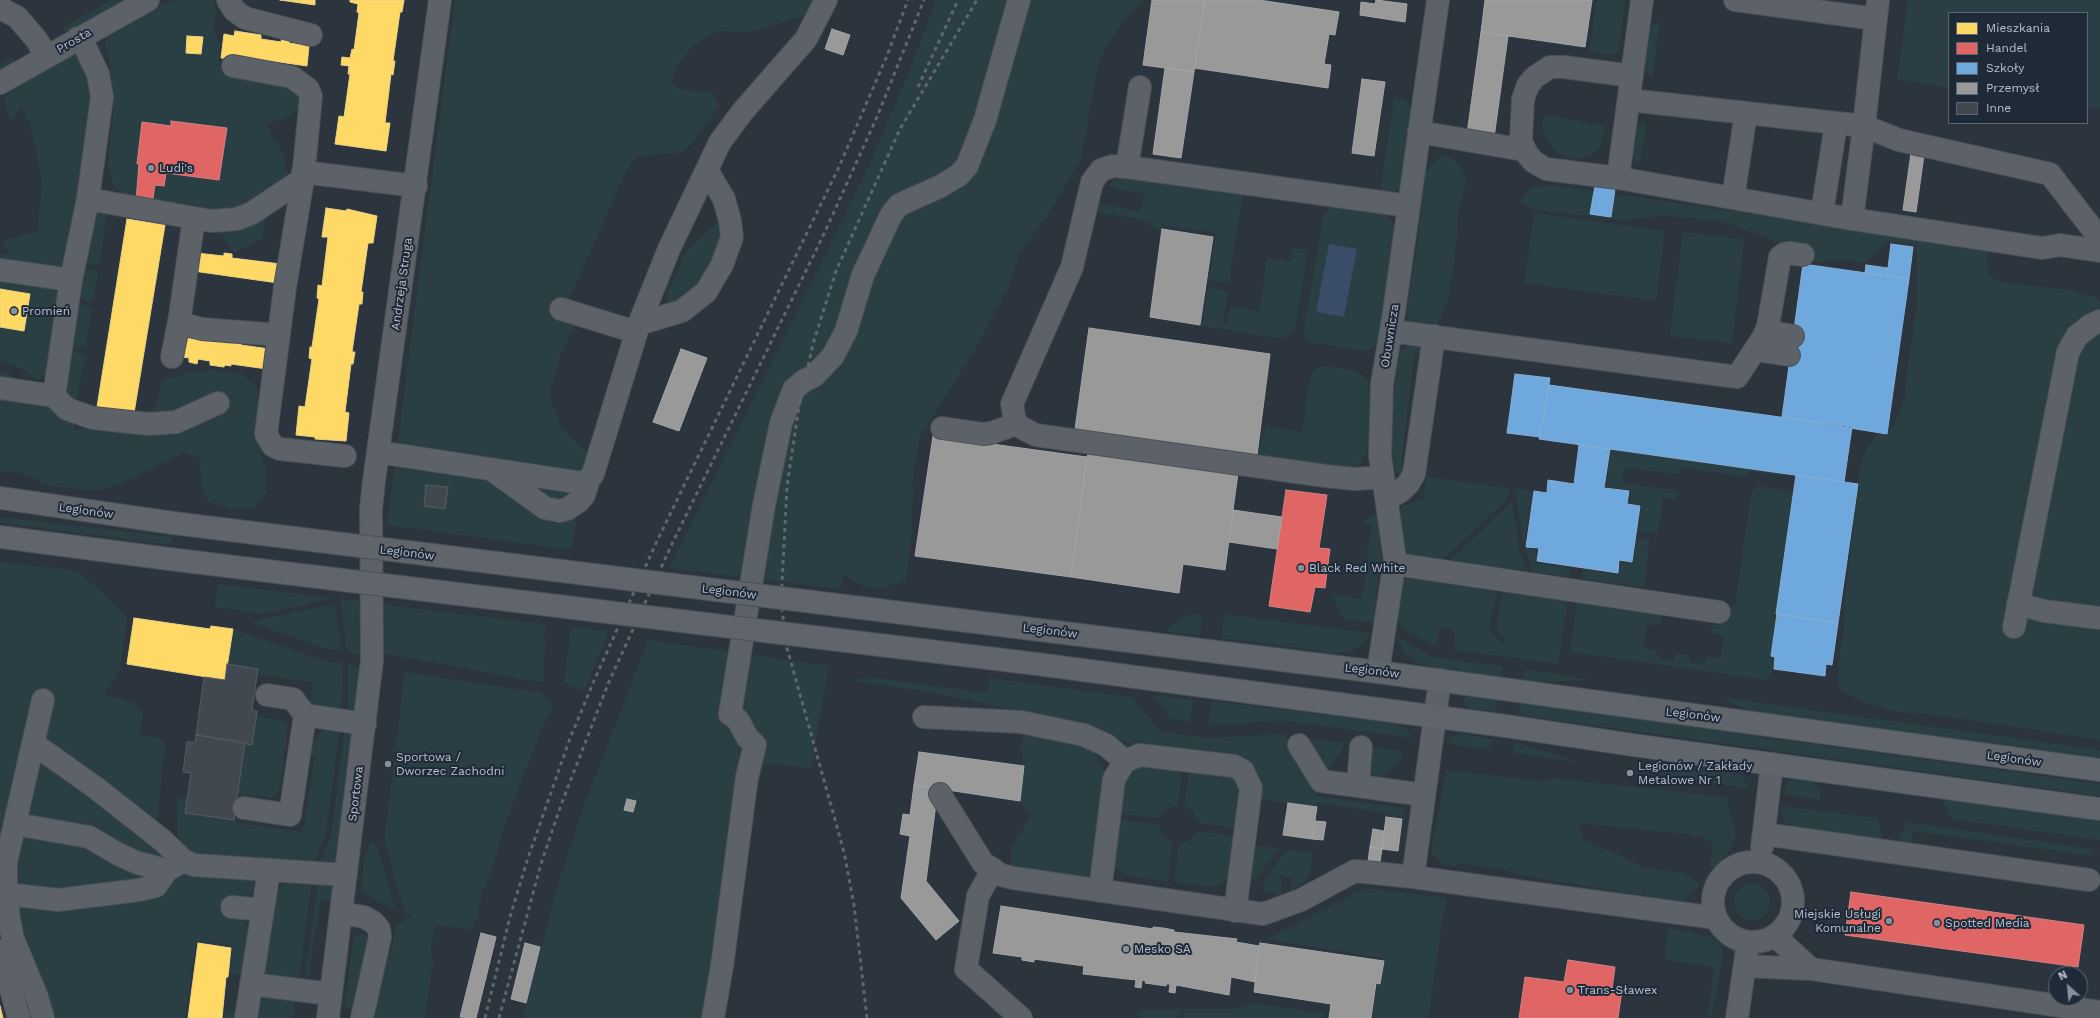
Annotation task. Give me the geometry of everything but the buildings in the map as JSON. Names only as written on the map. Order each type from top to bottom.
[{"type":"main road","name":"Legionów","points":[[0,498],[173,523],[1440,680],[2100,770]]},
{"type":"main road","points":[[0,537],[169,559],[1037,664],[1435,716],[1772,764],[2100,808]]},
{"type":"street","name":"Prosta","points":[[0,83],[148,0]]},
{"type":"street","points":[[228,0],[235,11],[245,18],[311,35]]},
{"type":"street","name":"Andrzeja Struga","points":[[371,569],[371,509],[416,186],[440,0]]},
{"type":"street","points":[[489,469],[538,504],[554,510],[567,509],[579,501],[584,495],[589,479],[593,474],[637,328],[669,249],[720,142],[743,111],[806,39],[826,0]]},
{"type":"street","points":[[713,1018],[722,966],[748,777],[755,745],[747,737],[738,720],[730,714],[764,505],[781,423],[794,389],[805,380],[814,376],[833,356],[846,331],[863,275],[891,214],[900,205],[941,186],[959,175],[967,166],[985,120],[1019,0]]},
{"type":"street","name":"Obuwnicza","points":[[1378,672],[1395,564],[1380,456],[1382,384],[1391,331],[1438,0]]},
{"type":"street","points":[[1618,178],[1642,0]]},
{"type":"street","points":[[1735,0],[1877,10],[1852,218]]},
{"type":"street","points":[[0,8],[17,17],[36,39],[47,57]]},
{"type":"street","points":[[54,396],[71,280],[88,199],[102,97],[98,74],[86,49],[78,38]]},
{"type":"street","points":[[233,66],[292,77],[308,89],[311,96],[303,176],[266,434],[273,446],[280,449],[345,456]]},
{"type":"street","points":[[1632,76],[1564,67],[1550,68],[1535,77],[1528,85],[1523,99],[1520,128],[1524,150],[1534,162],[1546,169],[1618,178],[1852,218],[2042,248],[2060,245],[2100,251]]},
{"type":"street","points":[[1127,167],[1140,87]]},
{"type":"street","points":[[1629,100],[1864,126],[1899,140],[2050,174],[2100,239]]},
{"type":"street","points":[[1733,198],[1746,113]]},
{"type":"street","points":[[1822,213],[1836,124]]},
{"type":"street","points":[[1419,132],[1524,150]]},
{"type":"street","points":[[1383,477],[1355,479],[1325,476],[1044,436],[1029,432],[1015,422],[1012,404],[1072,267],[1092,182],[1096,175],[1108,167],[1127,167],[1409,206]]},
{"type":"street","points":[[561,309],[637,328],[682,311],[706,292],[722,265],[732,237],[730,221],[724,199],[707,170]]},
{"type":"street","points":[[88,199],[212,221],[237,219],[252,213],[303,176],[416,186]]},
{"type":"street","points":[[172,357],[179,324],[194,218]]},
{"type":"street","points":[[1391,331],[1737,377],[1756,350],[1766,331],[1780,258],[1784,254],[1789,253],[1803,255]]},
{"type":"street","points":[[0,270],[71,280]]},
{"type":"street","points":[[2014,627],[2068,352],[2077,336],[2091,325],[2100,321]]},
{"type":"street","points":[[179,324],[202,329],[279,335]]},
{"type":"street","points":[[1756,350],[1791,345],[1766,331]]},
{"type":"street","points":[[1387,499],[1405,487],[1414,474],[1434,336]]},
{"type":"street","points":[[0,388],[54,396],[67,409],[93,418],[149,424],[176,422],[218,403]]},
{"type":"street","points":[[942,428],[987,434],[999,431],[1015,422]]},
{"type":"street","points":[[378,452],[582,483],[589,479]]},
{"type":"street","points":[[1395,564],[1719,612]]},
{"type":"street","name":"Sportowa","points":[[328,1018],[372,660],[371,569]]},
{"type":"street","points":[[2018,604],[2044,610],[2100,618]]},
{"type":"street","points":[[1413,877],[1440,680]]},
{"type":"street","points":[[267,695],[293,699],[305,715],[365,724]]},
{"type":"street","points":[[43,700],[6,862],[8,920],[13,939],[32,984],[43,1018]]},
{"type":"street","points":[[244,808],[290,815],[305,715]]},
{"type":"street","points":[[924,716],[1022,722],[1084,735],[1106,745],[1125,761]]},
{"type":"street","points":[[34,744],[96,788],[162,840],[175,865]]},
{"type":"street","points":[[1299,745],[1321,781],[1424,795]]},
{"type":"street","points":[[1358,786],[1360,747]]},
{"type":"street","points":[[1100,891],[1114,779],[1125,761],[1140,755],[1234,766],[1247,776],[1252,795],[1235,911]]},
{"type":"street","points":[[1760,862],[1772,764]]},
{"type":"street","points":[[940,794],[983,863],[1001,875],[1013,878],[1235,911],[1268,913],[1300,900],[1355,871],[1413,877],[1716,918]]},
{"type":"street","points":[[15,824],[89,837],[118,854],[138,863],[194,865],[346,875]]},
{"type":"street","points":[[1764,834],[2089,880]]},
{"type":"street","points":[[1760,862],[1772,866],[1781,873],[1793,894],[1793,906],[1790,918],[1784,928],[1775,936],[1762,941],[1748,942],[1729,934],[1716,918],[1713,906],[1714,893],[1720,879],[1731,868],[1745,863],[1760,862]]},
{"type":"street","points":[[7,894],[58,900],[138,890],[156,886],[175,865]]},
{"type":"street","points":[[993,869],[978,896],[966,969],[1021,1018]]},
{"type":"street","points":[[246,1018],[269,871]]},
{"type":"street","points":[[232,907],[263,910]]},
{"type":"street","points":[[341,913],[364,918],[373,922],[379,929],[380,937],[362,1018]]},
{"type":"street","points":[[1775,936],[1811,970]]},
{"type":"street","points":[[1737,1018],[1748,942]]},
{"type":"street","points":[[0,951],[19,1018]]},
{"type":"street","points":[[1744,966],[1811,970],[2100,1012]]},
{"type":"street","points":[[251,984],[331,994]]},
{"type":"green space","points":[[111,0],[124,0],[66,33],[63,27]]},
{"type":"green space","points":[[174,0],[213,0],[216,13],[213,30],[220,44],[219,65],[234,78],[284,85],[301,90],[306,103],[289,117],[267,124],[270,133],[283,153],[287,174],[273,194],[264,216],[263,238],[234,253],[221,234],[220,219],[129,200],[113,185],[108,162],[113,113],[112,95],[109,58],[105,43],[108,36],[122,26]]},
{"type":"green space","points":[[455,0],[813,0],[807,15],[749,32],[718,31],[693,46],[678,64],[672,82],[678,89],[713,93],[720,105],[702,131],[683,153],[637,156],[626,172],[569,300],[591,309],[571,332],[560,357],[549,395],[562,428],[590,456],[571,550],[387,525]]},
{"type":"green space","points":[[936,0],[1143,0],[1121,24],[1099,60],[1081,159],[1052,208],[1021,252],[1008,288],[977,346],[919,439],[913,477],[912,529],[906,581],[882,588],[866,587],[844,575],[841,589],[669,568],[866,173],[911,67]]},
{"type":"green space","points":[[1597,0],[1625,0],[1619,49],[1616,54],[1612,55],[1589,52]]},
{"type":"green space","points":[[1908,0],[2100,0],[2100,109],[2088,107],[2088,12],[1948,12],[1948,87],[1897,80]]},
{"type":"green space","points":[[1660,22],[1652,79],[1644,68],[1650,29],[1652,25]]},
{"type":"green space","points":[[72,55],[79,58],[86,66],[94,110],[64,269],[0,264],[0,254],[9,255],[3,240],[38,231],[42,179],[30,125],[21,106],[11,123],[4,104],[5,98],[14,88]]},
{"type":"green space","points":[[12,57],[15,62],[0,71],[0,64]]},
{"type":"green space","points":[[1394,97],[1407,101],[1412,111],[1401,186],[1394,193],[1380,193]]},
{"type":"green space","points":[[1547,116],[1605,126],[1600,147],[1592,154],[1582,158],[1567,157],[1556,152],[1543,133],[1542,120]]},
{"type":"green space","points":[[1642,123],[1646,124],[1640,163],[1636,163],[1633,154],[1637,129]]},
{"type":"green space","points":[[1442,154],[1452,158],[1461,167],[1467,180],[1457,220],[1458,232],[1448,302],[1437,325],[1426,329],[1409,326],[1407,310],[1419,231],[1425,173]]},
{"type":"green space","points":[[1121,177],[1243,192],[1229,283],[1209,280],[1216,233],[1162,225],[1161,230],[1150,228],[1151,222],[1104,213],[1097,209],[1098,203],[1140,212],[1144,194],[1106,186]]},
{"type":"green space","points":[[1551,185],[1960,244],[1987,251],[1988,274],[2000,282],[2077,291],[2096,297],[2100,303],[2100,311],[2055,371],[2047,398],[2036,463],[2076,359],[2084,343],[2100,333],[2100,740],[1943,716],[1900,712],[1866,703],[1839,690],[1839,659],[1844,629],[1845,596],[1862,456],[1876,435],[1893,428],[1905,398],[1908,363],[1917,307],[1917,245],[1889,241],[1864,263],[1836,259],[1816,263],[1806,247],[1780,243],[1721,221],[1664,216],[1621,220],[1537,210],[1520,202],[1529,188]]},
{"type":"green space","points":[[1333,206],[1382,213],[1389,217],[1395,228],[1380,338],[1376,346],[1365,351],[1312,343],[1306,339],[1304,334],[1324,212]]},
{"type":"green space","points":[[108,209],[99,264],[84,263],[94,211]]},
{"type":"green space","points":[[1534,213],[1665,231],[1656,301],[1524,283]]},
{"type":"green space","points":[[722,218],[726,220],[703,288],[668,306],[666,300],[668,293],[685,254],[692,245]]},
{"type":"green space","points":[[1683,232],[1744,239],[1732,343],[1670,336]]},
{"type":"green space","points":[[1293,248],[1308,250],[1295,328],[1290,335],[1281,339],[1201,326],[1208,288],[1228,291],[1223,324],[1227,324],[1230,306],[1259,311],[1267,258],[1291,262]]},
{"type":"green space","points":[[83,268],[96,270],[98,273],[94,299],[91,301],[78,299]]},
{"type":"green space","points":[[0,277],[55,287],[59,291],[49,371],[38,381],[22,369],[0,361],[0,327],[24,331],[0,289]]},
{"type":"green space","points":[[77,304],[90,306],[92,308],[86,347],[84,348],[70,346]]},
{"type":"green space","points":[[1413,341],[1422,342],[1424,359],[1418,352],[1414,355],[1402,458],[1403,468],[1402,473],[1398,474],[1395,471],[1391,443],[1394,391],[1400,354],[1405,347]]},
{"type":"green space","points":[[69,351],[85,356],[76,406],[67,398],[64,384]]},
{"type":"green space","points":[[1325,365],[1359,372],[1368,380],[1370,421],[1368,447],[1361,462],[1354,467],[1346,468],[1257,456],[1266,426],[1302,432],[1310,377],[1316,368]]},
{"type":"green space","points":[[214,370],[242,374],[258,389],[259,444],[266,471],[266,493],[253,508],[231,509],[208,502],[202,485],[199,457],[181,453],[117,485],[96,491],[50,486],[24,473],[0,471],[0,394],[36,400],[75,420],[74,430],[119,428],[147,421],[156,405],[162,381],[190,372]]},
{"type":"green space","points":[[0,371],[13,376],[14,381],[0,381]]},
{"type":"green space","points":[[1611,449],[1784,473],[1784,476],[1748,471],[1747,477],[1682,468],[1680,475],[1624,467],[1622,483],[1676,490],[1680,494],[1676,500],[1663,498],[1658,534],[1638,531],[1642,505],[1629,503],[1631,490],[1606,487]]},
{"type":"green space","points":[[1426,477],[1510,488],[1510,490],[1506,501],[1442,560],[1426,557],[1425,562],[1410,558],[1406,553],[1398,511],[1403,506],[1423,498]]},
{"type":"green space","points":[[1758,486],[1789,490],[1789,492],[1793,493],[1771,656],[1775,657],[1774,669],[1766,680],[1570,652],[1577,601],[1661,614],[1662,619],[1660,624],[1646,625],[1643,648],[1657,650],[1657,658],[1673,660],[1676,653],[1687,654],[1690,657],[1689,662],[1704,664],[1707,657],[1721,658],[1724,636],[1713,634],[1710,628],[1714,625],[1722,625],[1724,606],[1735,607],[1751,493]]},
{"type":"green space","points":[[1515,489],[1532,491],[1524,548]]},
{"type":"green space","points":[[1512,502],[1519,548],[1528,571],[1449,561]]},
{"type":"green space","points":[[1378,514],[1381,559],[1373,623],[1344,619],[1331,594],[1362,599],[1366,570],[1363,570],[1364,564],[1367,564],[1368,555],[1366,555],[1366,549],[1369,549],[1372,525],[1363,523],[1369,517]]},
{"type":"green space","points":[[0,517],[172,537],[171,545],[0,523]]},
{"type":"green space","points":[[1637,538],[1650,539],[1644,587],[1582,579],[1583,569],[1619,575],[1621,562],[1633,563]]},
{"type":"green space","points":[[1524,548],[1537,550],[1535,563],[1571,568],[1569,577],[1534,572]]},
{"type":"green space","points":[[0,562],[76,570],[102,592],[127,618],[120,668],[105,695],[135,702],[143,714],[139,735],[160,738],[165,745],[157,820],[159,867],[257,878],[257,888],[244,899],[231,915],[244,922],[250,932],[241,977],[241,975],[230,974],[233,946],[196,941],[185,1018],[51,1018],[0,916]]},
{"type":"green space","points":[[1409,576],[1498,583],[1489,629],[1499,642],[1506,643],[1496,628],[1504,585],[1568,600],[1558,664],[1453,650],[1455,630],[1439,628],[1436,647],[1403,628],[1397,619],[1402,583]]},
{"type":"green space","points":[[218,584],[333,599],[262,614],[215,607]]},
{"type":"green space","points":[[340,599],[359,601],[360,655],[347,652]]},
{"type":"green space","points":[[334,604],[342,651],[329,650],[252,623],[253,621]]},
{"type":"green space","points":[[381,604],[545,624],[544,683],[381,653]]},
{"type":"green space","points":[[1190,614],[1203,615],[1200,635],[1166,632],[1167,629]]},
{"type":"green space","points":[[1224,614],[1371,633],[1362,644],[1351,651],[1330,654],[1323,653],[1323,651],[1221,638]]},
{"type":"green space","points":[[571,627],[609,631],[584,691],[564,682]]},
{"type":"green space","points":[[233,629],[325,661],[343,663],[341,714],[310,705],[313,683],[258,674],[258,669],[227,664]]},
{"type":"green space","points":[[1396,636],[1433,657],[1503,666],[1501,677],[1461,671],[1456,668],[1454,670],[1431,667],[1418,663],[1406,655]]},
{"type":"green space","points":[[648,640],[829,666],[811,769],[764,762],[709,1018],[523,1018],[555,893],[581,813]]},
{"type":"green space","points":[[348,664],[360,666],[360,700],[355,710],[348,714]]},
{"type":"green space","points":[[1525,669],[1594,680],[1542,682],[1523,680]]},
{"type":"green space","points":[[405,672],[543,693],[554,708],[547,717],[538,738],[502,833],[494,864],[481,896],[478,916],[472,930],[436,925],[431,946],[433,962],[425,1018],[371,1018],[377,991],[393,944],[396,926],[412,915],[405,914],[384,841]]},
{"type":"green space","points":[[876,678],[988,693],[989,678],[1132,697],[1160,731],[1209,738],[1284,734],[1297,760],[1295,761],[1317,796],[1404,808],[1403,817],[1387,815],[1387,813],[1318,803],[1317,807],[1257,799],[1258,781],[1152,750],[1053,718],[933,693],[849,680]]},
{"type":"green space","points":[[1153,695],[1193,700],[1190,722],[1171,719]]},
{"type":"green space","points":[[1467,696],[1498,700],[1496,711],[1468,708],[1463,703],[1464,698]]},
{"type":"green space","points":[[1720,697],[2100,750],[2100,760],[1750,711]]},
{"type":"green space","points":[[1212,701],[1393,723],[1404,727],[1414,738],[1284,721],[1209,725]]},
{"type":"green space","points":[[1521,702],[1753,735],[1757,737],[1894,755],[1898,758],[1900,756],[2100,784],[2100,796],[1518,715]]},
{"type":"green space","points":[[256,716],[285,721],[288,726],[279,791],[272,798],[238,794],[245,743]]},
{"type":"green space","points":[[340,726],[326,835],[312,868],[198,860],[180,842],[178,833],[177,797],[187,798],[185,813],[236,820],[236,823],[303,832],[315,757],[307,755],[313,741],[322,731],[330,727]]},
{"type":"green space","points":[[345,726],[354,730],[336,862],[334,865],[317,869],[331,836]]},
{"type":"green space","points":[[1023,733],[1069,740],[1094,752],[1105,770],[1107,777],[1093,873],[1088,877],[1085,878],[1014,867],[1011,865],[1011,847],[1031,816],[1020,801],[1024,767],[1022,766],[1023,753],[1020,752]]},
{"type":"green space","points":[[1460,733],[1492,739],[1491,750],[1453,745],[1447,739]]},
{"type":"green space","points":[[1308,738],[1344,743],[1344,747],[1327,772]]},
{"type":"green space","points":[[1514,742],[1574,760],[1574,762],[1513,753]]},
{"type":"green space","points":[[1370,747],[1400,751],[1403,753],[1402,758],[1380,782],[1373,780],[1368,751]]},
{"type":"green space","points":[[1132,765],[1183,766],[1178,805],[1165,810],[1160,819],[1117,813],[1122,779]]},
{"type":"green space","points":[[1190,767],[1240,779],[1241,829],[1198,823],[1193,811],[1184,806]]},
{"type":"green space","points":[[1446,770],[1548,782],[1552,778],[1727,797],[1736,838],[1730,850],[1714,871],[1710,864],[1713,845],[1706,838],[1684,834],[1585,824],[1579,828],[1583,840],[1595,846],[1616,853],[1643,867],[1685,873],[1701,885],[1681,902],[1526,876],[1504,870],[1457,863],[1456,867],[1441,863],[1431,853]]},
{"type":"green space","points":[[1727,770],[1742,776],[1750,789],[1657,774],[1657,772]]},
{"type":"green space","points":[[1796,778],[1814,781],[1820,791],[1820,800],[1782,794],[1788,782]]},
{"type":"green space","points":[[1942,798],[2100,820],[2100,840],[1951,819]]},
{"type":"green space","points":[[1781,806],[1878,818],[1883,843],[1796,830],[1784,822]]},
{"type":"green space","points":[[1116,819],[1159,825],[1162,835],[1172,843],[1168,882],[1129,876],[1116,869],[1113,863]]},
{"type":"green space","points":[[1907,822],[2100,851],[2093,850],[2092,856],[1913,831],[1910,846],[1897,844]]},
{"type":"green space","points":[[1197,831],[1240,836],[1231,875],[1220,884],[1207,887],[1174,882],[1179,844],[1191,840]]},
{"type":"green space","points":[[370,841],[377,846],[396,910],[362,892],[363,864]]},
{"type":"green space","points":[[1251,844],[1278,848],[1255,882],[1249,873]]},
{"type":"green space","points":[[1291,850],[1313,853],[1311,870],[1305,881],[1289,893],[1292,878],[1281,876],[1282,894],[1274,894],[1261,888],[1284,852]]},
{"type":"green space","points":[[312,881],[298,984],[261,980],[275,894],[281,885],[286,882]]},
{"type":"green space","points":[[318,882],[331,886],[335,900],[320,901],[307,986],[304,985]]},
{"type":"green space","points":[[1756,884],[1765,889],[1769,895],[1769,909],[1765,915],[1756,920],[1748,920],[1739,915],[1735,909],[1734,898],[1739,889],[1745,885]]},
{"type":"green space","points":[[1365,888],[1446,898],[1428,1018],[1372,1018],[1377,985],[1381,985],[1384,962],[1382,961],[1383,958],[1270,940],[1269,945],[1268,944],[1269,938]]},
{"type":"green space","points":[[1668,928],[1708,936],[1718,942],[1722,947],[1723,956],[1712,1015],[1710,1018],[1707,1018],[1714,967],[1665,960]]},
{"type":"green space","points":[[360,933],[365,934],[369,940],[353,1009],[350,1009],[345,1005],[353,939]]},
{"type":"green space","points":[[259,991],[296,996],[293,1018],[255,1018]]},
{"type":"green space","points":[[1252,1003],[1325,1013],[1325,1016],[1322,1018],[1183,1018],[1184,1009],[1234,1009]]},
{"type":"green space","points":[[1181,1009],[1180,1018],[1139,1018],[1140,1010]]},
{"type":"green space","points":[[225,1010],[236,1011],[239,1018],[224,1018]]},
{"type":"water","points":[[1329,244],[1357,249],[1344,317],[1316,312]]},
{"type":"railway","points":[[485,1018],[510,917],[527,861],[569,741],[593,683],[657,541],[839,167],[886,58],[908,0]]},
{"type":"railway","points":[[499,1018],[541,864],[561,805],[608,684],[671,546],[823,236],[877,117],[924,0]]},
{"type":"railway","points":[[918,87],[958,0]]},
{"type":"railway","points":[[867,1018],[854,905],[844,852],[787,648],[781,602],[787,486],[799,406],[813,344],[836,271],[900,129],[977,0]]},
{"type":"place","name":"Ludi's","points":[[151,168]]},
{"type":"place","name":"Promień","points":[[14,311]]},
{"type":"place","name":"Black Red White","points":[[1301,568]]},
{"type":"place","name":"Sportowa / Dworzec Zachodni","points":[[388,764]]},
{"type":"place","name":"Legionów / Zakłady Metalowe Nr 1","points":[[1630,773]]},
{"type":"place","name":"Miejskie Usługi Komunalne","points":[[1889,921]]},
{"type":"place","name":"Spotted Media","points":[[1937,923]]},
{"type":"place","name":"Mesko SA","points":[[1126,949]]},
{"type":"place","name":"Trans-Sławex","points":[[1570,990]]}]
